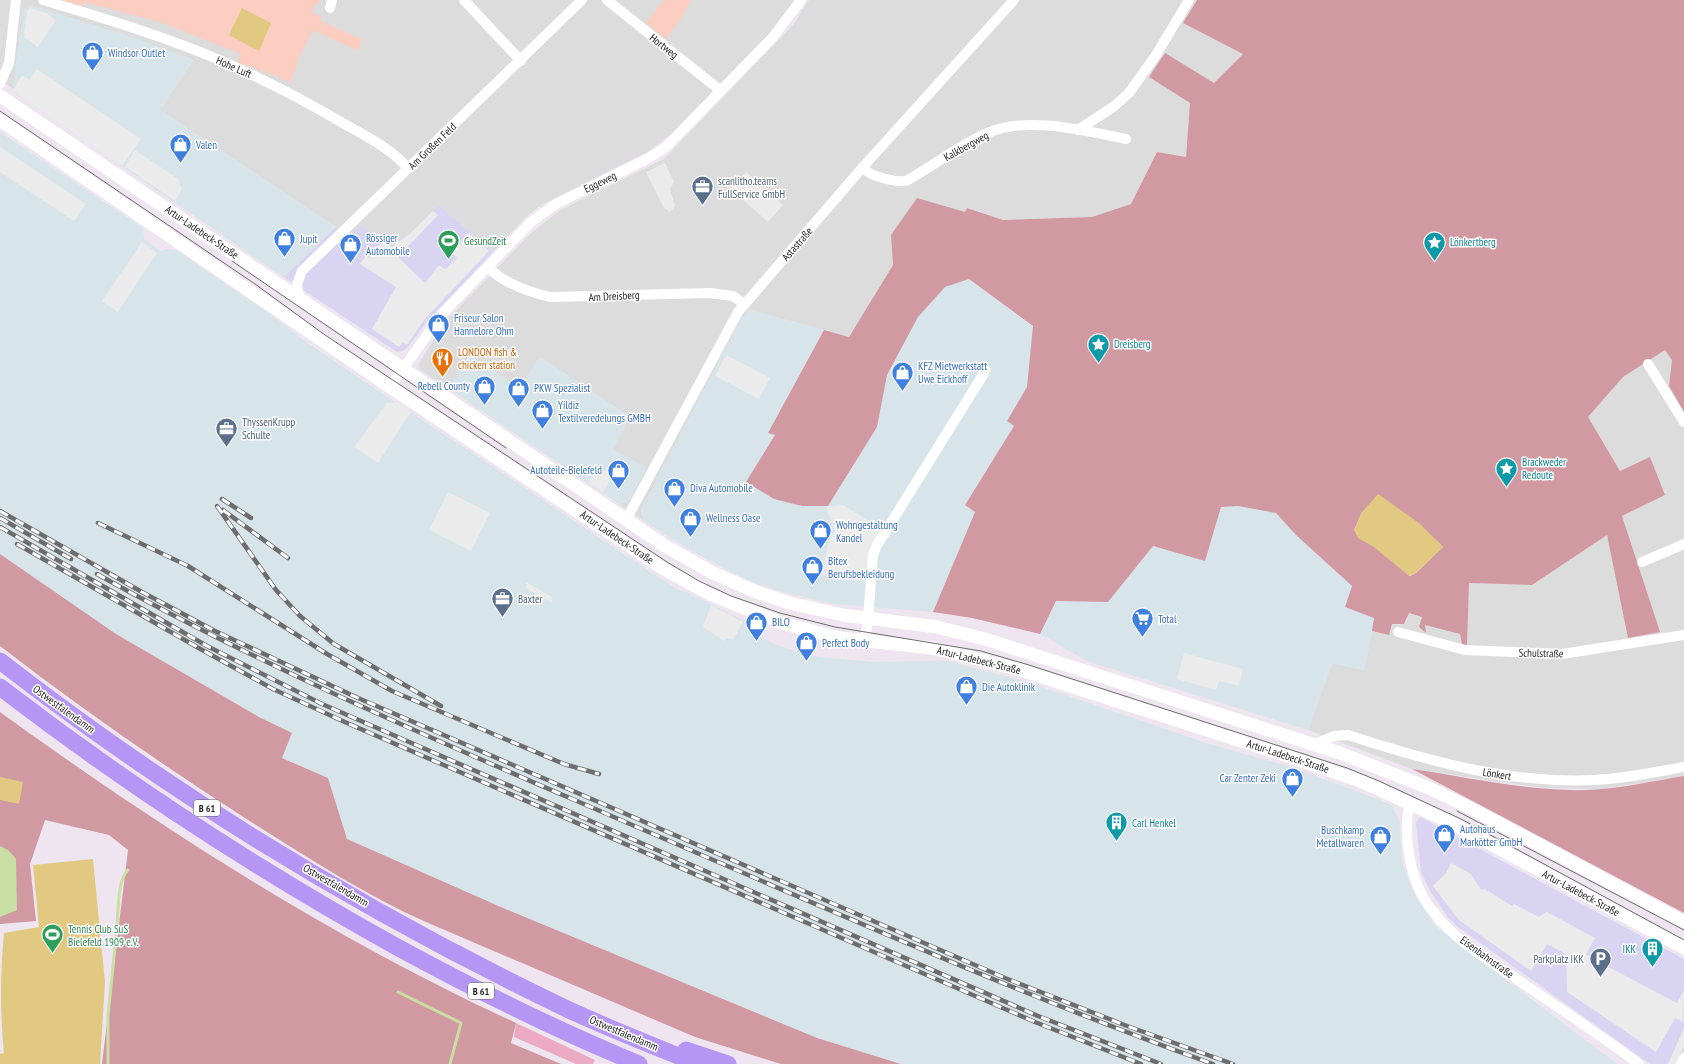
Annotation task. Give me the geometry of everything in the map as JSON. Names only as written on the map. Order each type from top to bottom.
[{"type":"highway","name":"Ostwestfalendamm","points":[[0,661],[141,765],[240,830],[425,937],[568,1009],[697,1059],[728,1064]]},
{"type":"highway","name":"Ostwestfalendamm","points":[[0,687],[130,783],[223,845],[327,908],[454,978],[564,1031],[639,1064]]},
{"type":"street","points":[[0,84],[9,63],[16,0]]},
{"type":"street","name":"Hohe Luft","points":[[43,0],[166,39],[221,60],[319,108],[402,161],[408,169]]},
{"type":"street","points":[[464,0],[521,61]]},
{"type":"street","name":"Am Großen Feld","points":[[299,298],[297,289],[298,278],[305,267],[521,61],[582,0]]},
{"type":"street","name":"Hortweg","points":[[607,0],[721,91]]},
{"type":"street","name":"Eggeweg","points":[[403,368],[443,313],[543,212],[648,158],[666,147],[773,37],[801,0]]},
{"type":"street","name":"Astastraße","points":[[626,520],[729,328],[744,304],[862,168],[1014,0]]},
{"type":"street","points":[[1078,130],[1113,107],[1129,93],[1156,55],[1189,0]]},
{"type":"street","name":"Artur-Ladebeck-Straße","points":[[0,96],[626,520],[693,563],[754,591],[810,608],[868,618],[937,627],[985,639],[1316,744],[1384,769],[1436,792],[1551,850],[1684,922]]},
{"type":"street","name":"Artur-Ladebeck-Straße","points":[[0,120],[390,387],[664,569],[698,588],[781,623],[827,636],[932,648],[1018,669],[1301,760],[1363,782],[1410,802],[1684,948]]},
{"type":"street","name":"Kalkbergweg","points":[[862,168],[867,172],[898,182],[906,181],[969,142],[992,131],[1019,126],[1042,125],[1126,139]]},
{"type":"street","name":"Am Dreisberg","points":[[488,267],[499,277],[536,294],[550,297],[710,293],[733,296],[744,304]]},
{"type":"street","points":[[1648,364],[1684,422]]},
{"type":"street","points":[[390,387],[403,368]]},
{"type":"street","points":[[865,640],[872,564],[876,547],[986,370]]},
{"type":"street","points":[[1642,562],[1684,544]]},
{"type":"street","name":"Schulstraße","points":[[1398,632],[1465,650],[1562,654],[1684,635]]},
{"type":"street","name":"Lönkert","points":[[1316,744],[1342,734],[1440,763],[1539,780],[1570,781],[1611,779],[1684,767]]},
{"type":"street","name":"Eisenbahnstraße","points":[[1410,802],[1407,814],[1411,863],[1420,892],[1431,910],[1445,925],[1472,949],[1639,1064]]},
{"type":"street","points":[[1681,1064],[1684,1058]]},
{"type":"shaded area","points":[[0,0],[795,0],[769,34],[671,134],[647,152],[541,205],[527,216],[493,252],[439,205],[410,234],[391,247],[362,225],[349,236],[160,110],[193,60],[128,36],[30,5],[24,10],[14,89],[0,81]]},
{"type":"shaded area","points":[[49,0],[321,0],[317,4],[314,4],[312,13],[321,16],[321,21],[361,39],[359,51],[313,30],[301,53],[290,83],[276,76],[238,62],[241,54],[160,22],[84,2],[82,9]]},
{"type":"shaded area","points":[[664,0],[691,0],[681,19],[666,39],[646,23]]},
{"type":"shaded area","points":[[809,0],[1197,0],[1184,23],[1243,53],[1214,83],[1165,54],[1149,77],[1190,103],[1186,157],[1157,152],[1131,204],[1092,217],[1003,220],[968,208],[965,212],[891,235],[893,265],[849,337],[750,310],[741,319],[642,508],[641,512],[644,521],[619,504],[628,501],[631,498],[613,449],[630,417],[540,357],[520,388],[470,356],[448,388],[419,369],[418,365],[445,322],[531,233],[559,211],[664,159],[793,25]]},
{"type":"shaded area","points":[[1197,0],[1684,0],[1684,412],[1669,386],[1672,360],[1665,350],[1623,377],[1588,417],[1620,471],[1650,457],[1665,495],[1622,516],[1660,632],[1628,638],[1607,535],[1532,585],[1469,583],[1467,645],[1462,644],[1460,634],[1425,625],[1426,633],[1419,627],[1422,617],[1409,613],[1404,624],[1392,624],[1389,635],[1372,631],[1374,618],[1345,607],[1352,586],[1296,535],[1276,513],[1238,506],[1221,507],[1205,561],[1153,546],[1108,602],[1056,601],[1040,634],[972,618],[933,612],[975,512],[965,505],[1014,426],[1007,421],[1027,387],[1033,326],[969,279],[945,287],[918,317],[887,375],[877,427],[828,506],[802,506],[774,499],[746,482],[775,435],[768,433],[824,330],[849,337],[893,265],[891,235],[917,198],[965,212],[967,208],[1003,220],[1092,217],[1131,204],[1157,152],[1186,157],[1190,103],[1149,77],[1165,53],[1214,83],[1243,54],[1183,23]],"holes":[[[1362,512],[1437,541],[1443,547],[1416,573],[1410,576],[1354,530]]]},
{"type":"shaded area","points":[[30,5],[128,36],[193,59],[160,110],[336,227],[287,274],[282,276],[18,95],[13,86],[14,75],[24,10]]},
{"type":"shaded area","points":[[30,8],[46,13],[56,20],[38,47],[24,37],[27,11]]},
{"type":"shaded area","points":[[242,8],[271,23],[259,51],[229,35]]},
{"type":"shaded area","points":[[37,69],[141,139],[122,166],[18,95],[14,89],[22,75],[29,80]]},
{"type":"shaded area","points":[[0,132],[143,228],[144,239],[161,251],[166,249],[176,250],[273,316],[302,339],[368,384],[678,590],[687,592],[744,621],[745,628],[776,645],[818,657],[872,662],[947,661],[1024,681],[1203,742],[1294,768],[1392,806],[1399,820],[1402,861],[1411,888],[1435,926],[1617,1064],[901,1064],[817,1038],[503,908],[347,839],[328,778],[282,758],[292,733],[259,717],[116,634],[0,554]]},
{"type":"shaded area","points":[[0,147],[86,204],[74,221],[0,172]]},
{"type":"shaded area","points":[[135,150],[178,179],[182,189],[175,201],[125,167]]},
{"type":"shaded area","points":[[665,163],[674,182],[670,189],[675,206],[670,212],[664,208],[646,172]]},
{"type":"shaded area","points":[[746,172],[783,205],[768,222],[731,189]]},
{"type":"shaded area","points":[[439,205],[493,252],[428,320],[408,347],[403,351],[397,352],[282,276],[287,274],[336,227],[349,236],[362,225],[391,247],[410,234]]},
{"type":"shaded area","points":[[433,211],[438,215],[398,257],[425,283],[439,265],[444,269],[447,268],[457,258],[451,252],[469,233],[489,251],[424,320],[407,345],[403,342],[399,347],[372,329],[396,287],[360,264],[366,256],[370,258],[382,241],[392,247],[410,234]]},
{"type":"shaded area","points":[[142,242],[157,253],[118,312],[102,301]]},
{"type":"shaded area","points":[[969,279],[1033,327],[1027,387],[1007,421],[1014,426],[965,505],[975,511],[933,612],[834,604],[790,594],[760,585],[731,572],[687,548],[644,521],[641,512],[642,508],[741,319],[750,310],[824,330],[768,433],[775,435],[746,482],[774,499],[802,506],[828,506],[877,427],[887,375],[918,317],[945,287]]},
{"type":"shaded area","points":[[1665,349],[1672,360],[1669,386],[1684,412],[1684,776],[1602,789],[1544,788],[1412,769],[1308,730],[1332,663],[1364,670],[1372,631],[1389,635],[1392,624],[1400,625],[1406,622],[1409,613],[1422,617],[1425,625],[1460,634],[1462,644],[1469,583],[1532,585],[1607,535],[1628,638],[1659,632],[1622,516],[1664,495],[1650,457],[1620,471],[1588,417],[1623,377]]},
{"type":"shaded area","points":[[726,355],[770,378],[759,399],[715,376]]},
{"type":"shaded area","points":[[470,356],[520,388],[540,357],[630,417],[613,449],[647,468],[628,501],[619,504],[448,388]]},
{"type":"shaded area","points":[[396,402],[411,412],[378,463],[354,447],[387,403]]},
{"type":"shaded area","points":[[608,466],[616,471],[603,492],[588,483],[598,467],[604,471]]},
{"type":"shaded area","points":[[448,492],[490,513],[471,551],[429,530]]},
{"type":"shaded area","points":[[1378,494],[1419,523],[1443,547],[1416,573],[1409,576],[1374,547],[1358,538],[1354,530],[1362,512]]},
{"type":"shaded area","points":[[843,505],[882,529],[866,582],[821,575],[829,541],[835,531],[826,507]]},
{"type":"shaded area","points":[[1221,506],[1238,506],[1276,513],[1296,535],[1352,586],[1345,607],[1375,618],[1364,670],[1332,663],[1308,730],[1087,661],[1040,634],[1056,601],[1108,602],[1153,546],[1205,561]]},
{"type":"shaded area","points":[[0,554],[116,634],[259,717],[292,733],[282,758],[328,778],[347,839],[503,908],[817,1038],[901,1064],[781,1064],[695,1037],[426,922],[357,887],[289,846],[182,777],[90,713],[0,646]]},
{"type":"shaded area","points":[[526,582],[552,597],[552,603],[526,588]]},
{"type":"shaded area","points":[[711,605],[743,622],[733,640],[726,638],[724,641],[703,627]]},
{"type":"shaded area","points":[[1184,653],[1243,669],[1239,686],[1219,681],[1216,690],[1177,679]]},
{"type":"shaded area","points":[[0,712],[124,799],[251,880],[382,956],[516,1023],[511,1043],[561,1064],[102,1064],[128,850],[109,835],[45,820],[30,864],[36,921],[0,924]]},
{"type":"shaded area","points":[[1412,769],[1544,789],[1566,790],[1612,788],[1684,776],[1684,913]]},
{"type":"shaded area","points":[[0,777],[23,782],[19,804],[0,800]]},
{"type":"shaded area","points":[[1420,817],[1684,959],[1684,1050],[1677,1064],[1650,1064],[1458,927],[1447,916],[1430,891],[1421,872],[1416,823]]},
{"type":"shaded area","points":[[0,846],[8,850],[16,859],[17,910],[0,917]]},
{"type":"shaded area","name":"Tennis Club SuS Bielefeld 1909 e.V.","points":[[93,859],[105,982],[100,1064],[0,1064],[0,1054],[4,1053],[1,993],[4,933],[39,927],[33,865]]},
{"type":"shaded area","points":[[1451,863],[1471,874],[1481,890],[1485,889],[1512,906],[1514,904],[1539,917],[1547,912],[1595,938],[1586,954],[1595,960],[1677,1003],[1684,990],[1683,1022],[1675,1018],[1656,1052],[1567,992],[1566,954],[1547,944],[1531,971],[1459,920],[1433,886],[1446,873]]},
{"type":"shaded area","points":[[516,1023],[595,1060],[593,1064],[576,1064],[514,1037]]},
{"type":"shaded area","points":[[1684,1028],[1684,1046],[1676,1064],[1668,1064]]},
{"type":"waterway","points":[[117,923],[120,888],[124,875],[128,870]]},
{"type":"waterway","points":[[108,1064],[108,1016],[117,927]]},
{"type":"waterway","points":[[398,992],[461,1023],[450,1064]]},
{"type":"tram line","points":[[0,111],[255,284],[325,335],[667,562],[699,581],[731,596],[780,613],[835,627],[981,651],[1029,665],[1347,768],[1379,781],[1461,819],[1684,940]]},
{"type":"tram line","points":[[232,261],[506,448]]},
{"type":"tram line","points":[[1457,811],[1684,930]]},
{"type":"railway","points":[[222,499],[251,518]]},
{"type":"railway","points":[[217,506],[276,590],[300,616],[334,644],[441,706]]},
{"type":"railway","points":[[223,510],[288,558]]},
{"type":"railway","points":[[0,511],[142,592],[215,631],[358,698],[1005,978],[1127,1026],[1233,1064]]},
{"type":"railway","points":[[0,518],[71,559]]},
{"type":"railway","points":[[98,523],[188,566],[327,654],[392,691],[564,764],[599,774]]},
{"type":"railway","points":[[0,527],[207,646],[322,704],[1038,1016],[1161,1064]]},
{"type":"railway","points":[[17,544],[273,689],[347,723],[1035,1022],[1141,1064]]},
{"type":"railway","points":[[97,574],[227,643],[293,675],[495,766],[992,979],[1139,1037],[1213,1064]]},
{"type":"place","name":"Windsor Outlet","points":[[92,72]]},
{"type":"place","name":"Valen","points":[[180,164]]},
{"type":"place","name":"scanlitho.teams FullService GmbH","points":[[703,206]]},
{"type":"place","name":"Jupit","points":[[284,258]]},
{"type":"place","name":"GesundZeit","points":[[448,260]]},
{"type":"place","name":"Lönkertberg","points":[[1435,262]]},
{"type":"place","name":"Rössiger Automobile","points":[[351,264]]},
{"type":"place","name":"Friseur Salon Hannelore Ohm","points":[[438,344]]},
{"type":"place","name":"Dreisberg","points":[[1099,364]]},
{"type":"place","name":"LONDON fish & chicken station","points":[[442,378]]},
{"type":"place","name":"KFZ Mietwerkstatt Uwe Eickhoff","points":[[902,392]]},
{"type":"place","name":"Rebell County","points":[[485,406]]},
{"type":"place","name":"PKW Spezialist","points":[[518,408]]},
{"type":"place","name":"Yildiz Textilveredelungs GMBH","points":[[542,430]]},
{"type":"place","name":"ThyssenKrupp Schulte","points":[[227,448]]},
{"type":"place","name":"Brackweder Redoute","points":[[1507,488]]},
{"type":"place","name":"Autoteile-Bielefeld","points":[[618,490]]},
{"type":"place","name":"Diva Automobile","points":[[674,508]]},
{"type":"place","name":"Wellness Oase","points":[[691,538]]},
{"type":"place","name":"Wohngestaltung Kandel","points":[[820,550]]},
{"type":"place","name":"Bitex Berufsbekleidung","points":[[812,586]]},
{"type":"place","name":"Baxter","points":[[503,618]]},
{"type":"place","name":"Total","points":[[1142,638]]},
{"type":"place","name":"BILO","points":[[756,642]]},
{"type":"place","name":"Perfect Body","points":[[806,662]]},
{"type":"place","name":"Die Autoklinik","points":[[967,706]]},
{"type":"place","name":"Car Zenter Zeki","points":[[1292,798]]},
{"type":"place","name":"Carl Henkel","points":[[1116,842]]},
{"type":"place","name":"Autohaus Markötter GmbH","points":[[1445,854]]},
{"type":"place","name":"Buschkamp Metallwaren","points":[[1380,856]]},
{"type":"place","name":"Tennis Club SuS Bielefeld 1909 e.V.","points":[[52,954]]},
{"type":"place","name":"IKK","points":[[1652,968]]},
{"type":"place","name":"Parkplatz IKK","points":[[1600,978]]}]
